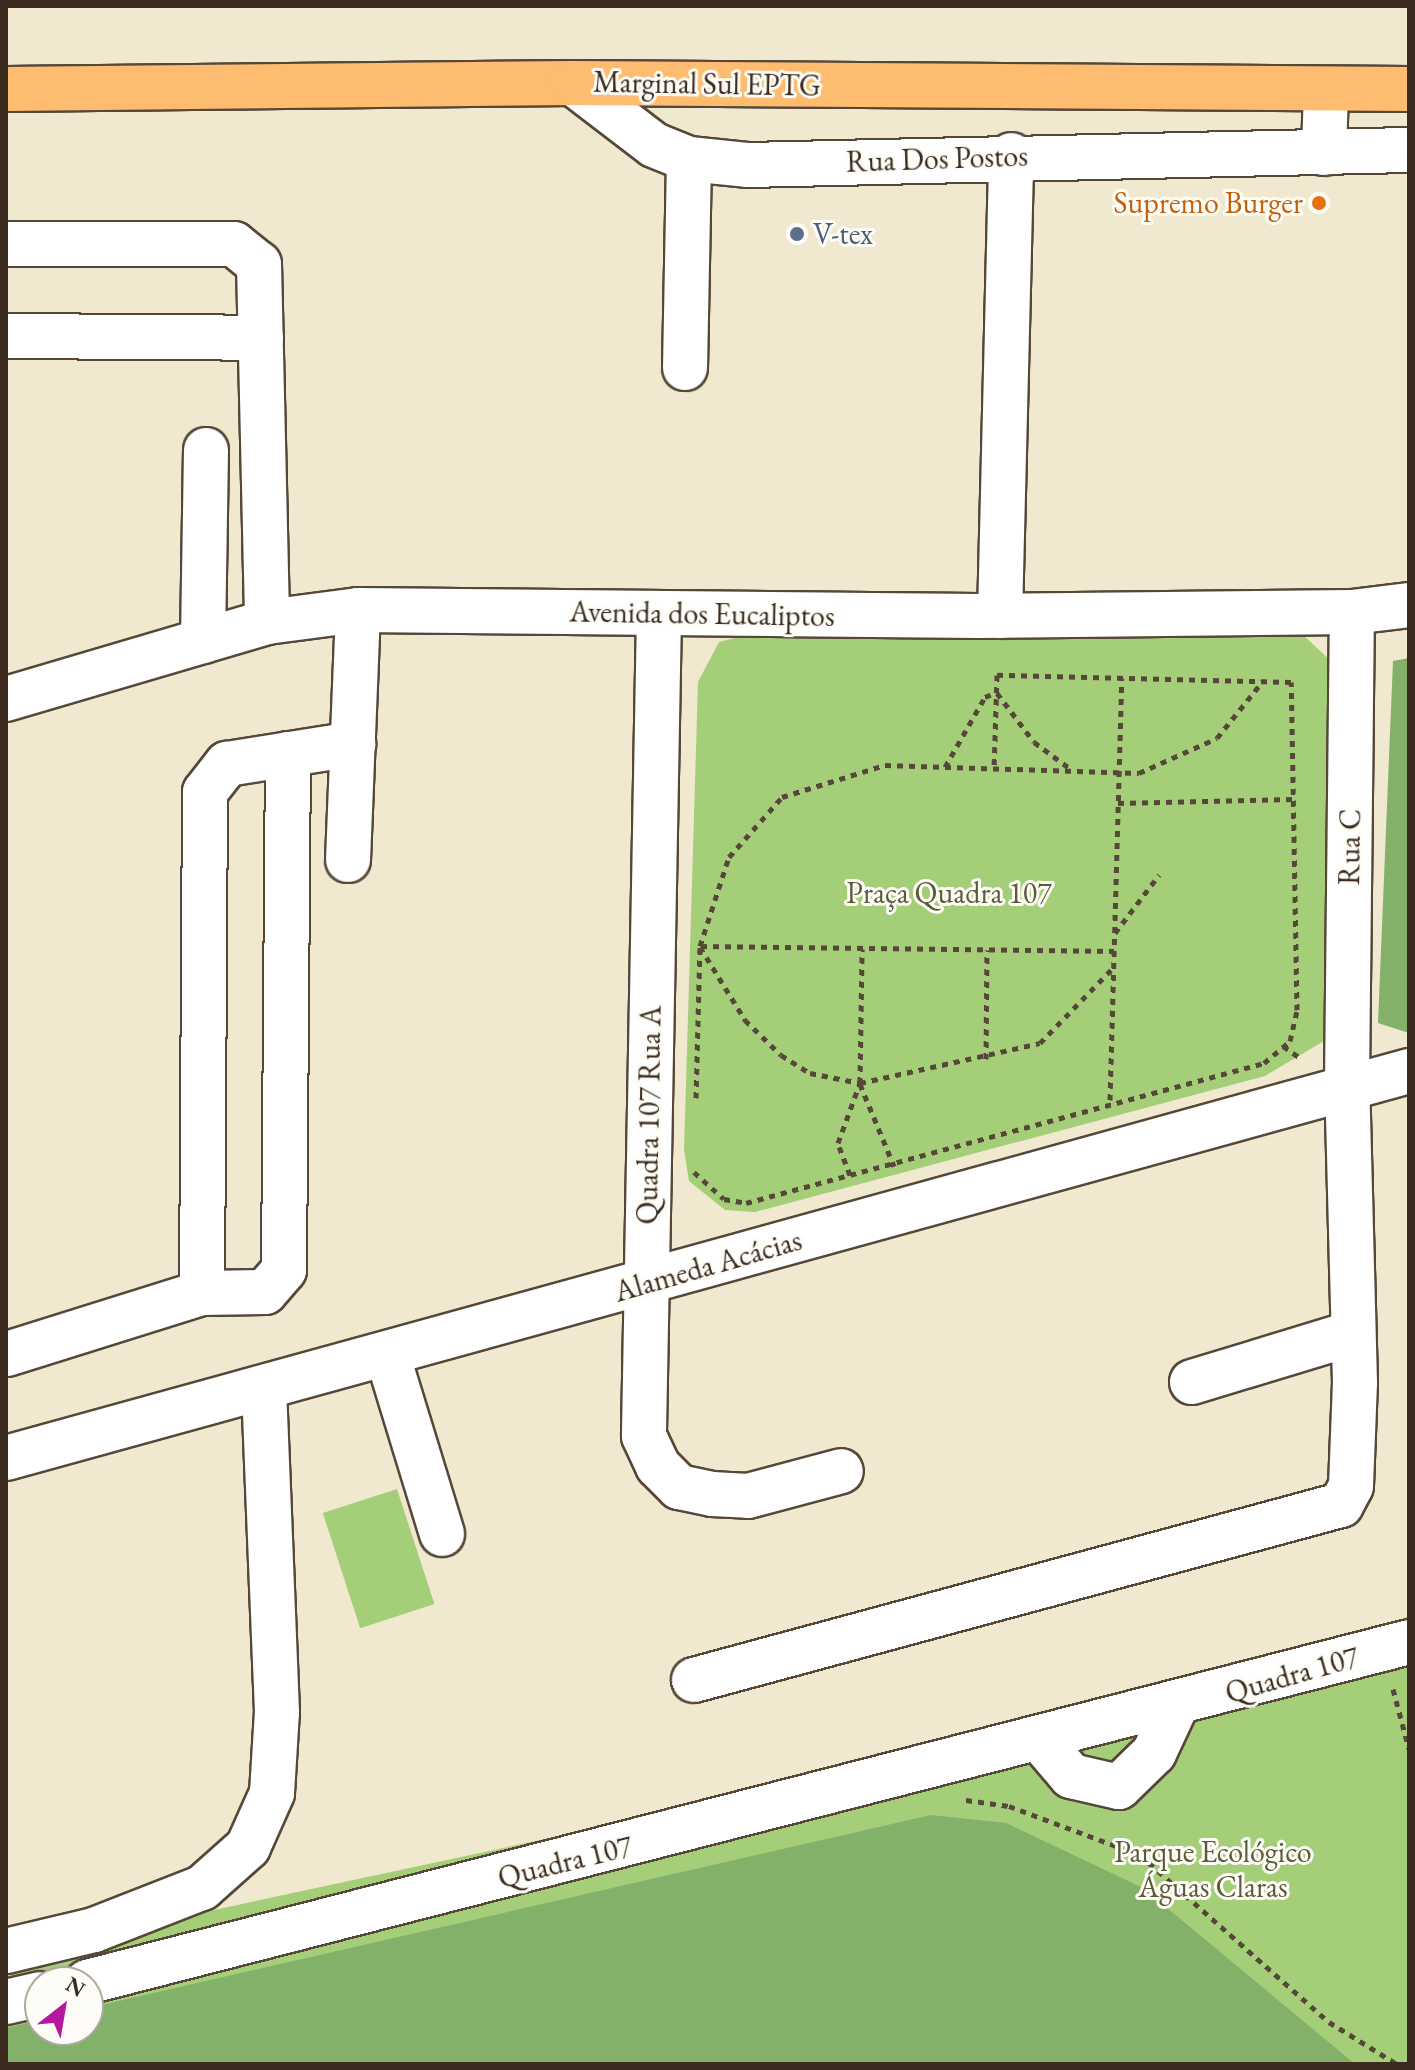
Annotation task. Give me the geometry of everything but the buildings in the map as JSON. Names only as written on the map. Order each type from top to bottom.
[{"type":"main road","name":"Marginal Sul EPTG","points":[[6,89],[573,83],[1409,89]]},
{"type":"street","name":"Rua Dos Postos","points":[[573,83],[654,145],[689,159],[747,165],[1011,155],[1409,150]]},
{"type":"street","points":[[1324,153],[1326,90]]},
{"type":"street","points":[[1000,616],[1011,155]]},
{"type":"street","points":[[685,368],[689,159]]},
{"type":"street","points":[[6,244],[234,244],[259,264],[267,622]]},
{"type":"street","points":[[6,336],[261,338]]},
{"type":"street","points":[[203,641],[206,450]]},
{"type":"street","name":"Avenida dos Eucaliptos","points":[[6,699],[267,622],[358,610],[1000,616],[1352,612],[1409,605]]},
{"type":"street","points":[[348,860],[358,610]]},
{"type":"street","name":"Rua C","points":[[694,1680],[1341,1505],[1351,1486],[1353,1333],[1347,1082],[1352,612]]},
{"type":"street","name":"Quadra 107 Rua A","points":[[659,614],[644,1436],[658,1466],[679,1487],[748,1496],[841,1471]]},
{"type":"street","points":[[202,1293],[205,792],[227,764],[353,744]]},
{"type":"street","points":[[7,1354],[202,1293],[265,1292],[284,1270],[288,754]]},
{"type":"street","name":"Alameda Acácias","points":[[6,1458],[388,1357],[1347,1082],[1409,1071]]},
{"type":"street","points":[[1192,1382],[1353,1333]]},
{"type":"street","points":[[388,1357],[442,1534]]},
{"type":"street","points":[[6,1951],[94,1930],[202,1888],[254,1834],[272,1793],[277,1712],[264,1391]]},
{"type":"street","name":"Quadra 107","points":[[104,1978],[1175,1708],[1396,1646]]},
{"type":"street","points":[[1042,1742],[1071,1776],[1119,1787],[1154,1753],[1175,1708]]},
{"type":"path","points":[[694,1159],[694,1174],[705,1186],[746,1203],[894,1166],[1110,1100],[1264,1063],[1290,1041],[1297,1010],[1291,682],[997,675],[994,768]]},
{"type":"path","points":[[1110,1100],[1122,678]]},
{"type":"path","points":[[695,1113],[700,946],[729,857],[782,797],[885,765],[1119,773],[1172,762],[1217,738],[1263,681]]},
{"type":"path","points":[[945,767],[985,697],[997,692]]},
{"type":"path","points":[[997,692],[1034,742],[1075,772]]},
{"type":"path","points":[[1118,803],[1293,799]]},
{"type":"path","points":[[1115,934],[1159,875]]},
{"type":"path","points":[[700,946],[1114,951]]},
{"type":"path","points":[[700,946],[745,1020],[781,1055],[810,1073],[860,1083],[986,1059],[1040,1043],[1114,967]]},
{"type":"path","points":[[850,1175],[838,1143],[860,1083],[862,949]]},
{"type":"path","points":[[986,1059],[987,950]]},
{"type":"path","points":[[860,1083],[894,1166]]},
{"type":"path","points":[[1396,1646],[1409,1749]]},
{"type":"path","points":[[950,1798],[1009,1806],[1140,1855],[1329,2022],[1397,2064]]},
{"type":"green space","name":"Praça Quadra 107","points":[[1301,633],[1334,664],[1329,1038],[1265,1076],[755,1212],[725,1210],[689,1181],[684,1150],[698,682],[719,642],[742,636]]},
{"type":"green space","points":[[1409,658],[1409,1033],[1378,1023],[1393,661]]},
{"type":"green space","points":[[397,1489],[434,1604],[360,1628],[323,1513]]},
{"type":"green space","name":"Parque Ecológico Águas Claras","points":[[1409,1617],[1409,2064],[6,2064],[6,1974],[24,1968],[24,2046],[104,2046],[104,1966],[29,1966],[153,1923],[554,1837]]},
{"type":"green space","points":[[931,1815],[1006,1823],[1143,1888],[1355,2064],[6,2064],[6,2028],[24,2024],[24,2046],[104,2046],[104,2004]]},
{"type":"place","name":"Supremo Burger","points":[[1319,203]]},
{"type":"place","name":"V-tex","points":[[797,234]]}]
